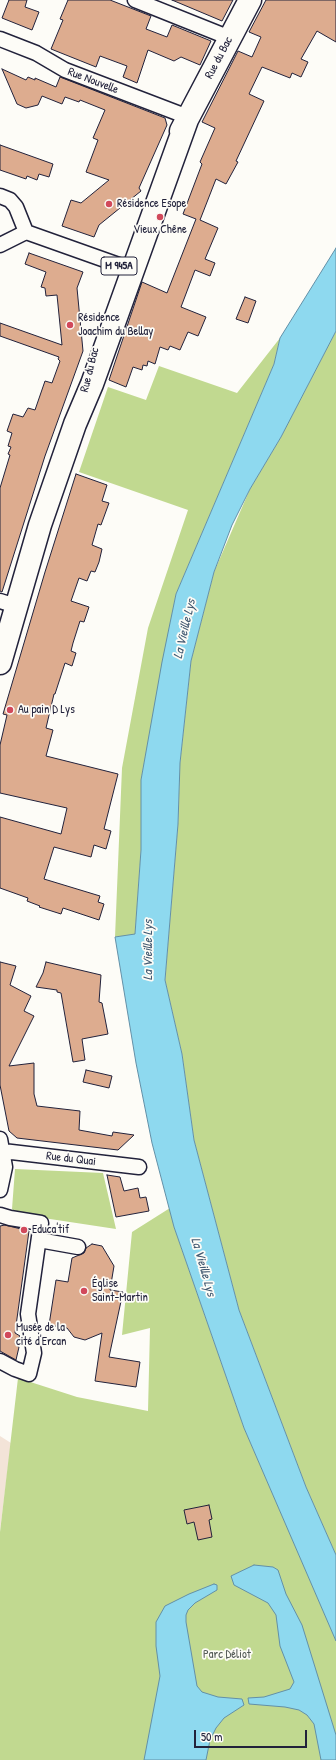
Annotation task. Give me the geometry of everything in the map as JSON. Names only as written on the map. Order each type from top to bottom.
[{"type":"main road","name":"Rue du Bac","points":[[0,664],[8,604],[34,546],[76,424],[95,352],[101,319],[126,268],[139,212],[250,0]]},
{"type":"street","points":[[135,0],[230,38]]},
{"type":"street","name":"Rue Nouvelle","points":[[0,39],[43,57],[65,70],[188,117]]},
{"type":"street","points":[[0,196],[10,200],[16,207],[26,232]]},
{"type":"street","points":[[0,245],[26,232],[126,268]]},
{"type":"street","points":[[0,1190],[5,1167],[1,1145]]},
{"type":"street","name":"Rue du Quai","points":[[1,1145],[139,1167]]},
{"type":"street","points":[[0,1215],[41,1223],[28,1314],[34,1353],[29,1374],[0,1361]]},
{"type":"street","points":[[39,1240],[78,1247]]},
{"type":"shaded area","points":[[0,1436],[11,1443],[0,1531]]},
{"type":"green space","points":[[336,331],[336,1555],[306,1487],[239,1310],[194,1140],[182,1054],[165,980],[178,824],[180,763],[191,661],[214,572],[250,489],[281,437]]},
{"type":"green space","points":[[280,338],[274,364],[176,594],[141,780],[141,850],[135,935],[115,937],[122,768],[148,628],[188,510],[79,472],[108,387],[146,400],[159,366],[237,393]]},
{"type":"green space","points":[[15,1169],[103,1173],[116,1229],[17,1214],[12,1209]]},
{"type":"green space","name":"Parc Déliot","points":[[170,1208],[174,1227],[244,1428],[336,1640],[336,1760],[0,1760],[0,1532],[18,1378],[77,1397],[148,1411],[150,1328],[122,1335],[132,1232]]},
{"type":"water","name":"La Vieille Lys","points":[[336,248],[336,331],[281,437],[250,489],[232,525],[214,572],[191,661],[180,763],[178,824],[165,980],[182,1054],[194,1140],[239,1310],[306,1487],[336,1555],[336,1641],[244,1428],[174,1227],[152,1143],[136,1063],[115,937],[135,934],[141,850],[141,780],[176,594],[274,364],[280,338]]},
{"type":"water","points":[[254,1565],[273,1567],[278,1570],[286,1594],[302,1625],[336,1735],[336,1760],[321,1760],[314,1724],[307,1715],[299,1710],[285,1707],[249,1704],[248,1698],[264,1697],[290,1689],[294,1682],[280,1646],[276,1615],[268,1603],[234,1585],[231,1576]]},
{"type":"water","points":[[214,1584],[217,1585],[217,1590],[195,1603],[188,1610],[186,1615],[197,1686],[202,1692],[218,1697],[242,1699],[244,1705],[224,1718],[216,1728],[210,1740],[206,1760],[144,1760],[160,1676],[156,1646],[156,1622],[165,1606]]},
{"type":"building","points":[[9,0],[27,0],[25,7],[39,12],[32,30],[2,18]]},
{"type":"building","points":[[68,0],[110,0],[151,16],[146,29],[167,37],[172,25],[211,41],[200,65],[181,57],[174,61],[148,50],[137,83],[123,77],[127,66],[100,56],[96,67],[51,49],[63,20],[60,19]]},
{"type":"building","points":[[172,0],[233,0],[222,21]]},
{"type":"building","points":[[266,0],[336,0],[336,42],[317,31],[301,59],[308,62],[301,77],[292,73],[290,78],[262,67],[249,94],[264,101],[236,161],[238,162],[226,184],[216,179],[200,220],[218,228],[205,259],[215,263],[210,276],[195,270],[181,307],[206,317],[198,336],[188,332],[180,350],[170,346],[168,350],[160,347],[155,364],[148,361],[147,366],[143,365],[142,370],[133,367],[126,387],[109,380],[142,282],[167,293],[196,219],[183,214],[202,164],[200,162],[215,128],[202,122],[238,51],[252,57],[261,37],[249,32]]},
{"type":"building","points":[[2,69],[26,80],[28,77],[35,80],[35,78],[56,87],[60,77],[165,118],[167,125],[139,188],[141,191],[99,225],[94,237],[62,226],[71,200],[81,203],[109,180],[86,172],[98,140],[93,138],[105,110],[80,100],[79,102],[65,97],[62,104],[42,96],[38,105],[26,108],[17,104]]},
{"type":"building","points":[[0,145],[53,164],[49,177],[39,174],[37,180],[27,176],[26,179],[0,170]]},
{"type":"building","points":[[29,253],[83,272],[77,288],[83,351],[45,456],[2,592],[0,591],[0,488],[11,447],[8,446],[12,433],[7,431],[13,414],[23,417],[28,408],[35,410],[45,381],[52,383],[60,361],[58,359],[59,357],[0,336],[0,323],[62,345],[57,295],[46,296],[45,288],[41,287],[46,272],[25,264]]},
{"type":"building","points":[[245,297],[256,301],[248,323],[236,319]]},
{"type":"building","points":[[76,474],[107,485],[102,501],[109,503],[101,525],[98,524],[92,545],[102,549],[99,562],[95,572],[91,571],[87,581],[79,578],[71,601],[89,607],[84,622],[80,621],[73,643],[71,651],[76,653],[72,666],[65,663],[54,694],[46,728],[53,730],[46,756],[118,774],[104,829],[111,831],[106,849],[94,845],[91,857],[54,847],[44,879],[100,896],[98,902],[104,904],[99,920],[63,908],[61,914],[39,907],[40,906],[27,901],[28,898],[0,888],[0,817],[61,834],[67,808],[0,793],[0,745],[7,715],[3,714]]},
{"type":"building","points":[[0,962],[16,966],[10,985],[31,996],[24,1011],[34,1016],[9,1066],[34,1063],[34,1094],[37,1106],[80,1111],[79,1130],[112,1136],[113,1132],[134,1135],[118,1150],[17,1138],[9,1131],[0,1085]]},
{"type":"building","points":[[46,962],[101,975],[99,1002],[102,1003],[108,1034],[82,1039],[85,1060],[73,1062],[61,993],[57,992],[57,990],[36,987],[43,973]]},
{"type":"building","points":[[86,1070],[112,1076],[109,1088],[83,1082]]},
{"type":"building","points":[[107,1175],[120,1177],[124,1191],[138,1188],[140,1198],[146,1197],[149,1211],[116,1217]]},
{"type":"building","points":[[5,1225],[29,1231],[15,1333],[20,1336],[15,1344],[19,1347],[16,1360],[0,1351],[0,1226]]},
{"type":"building","name":"Église Saint-Martin","points":[[92,1244],[102,1246],[114,1266],[110,1290],[123,1292],[109,1357],[140,1362],[136,1387],[95,1381],[102,1333],[85,1340],[74,1337],[67,1328],[49,1325],[56,1280],[68,1282],[72,1258],[84,1253],[86,1248]]},
{"type":"building","points":[[209,1505],[212,1519],[209,1520],[212,1537],[198,1540],[194,1522],[187,1524],[184,1510]]},
{"type":"place","name":"Résidence Esope","points":[[109,204]]},
{"type":"place","name":"Vieux Chêne","points":[[160,217]]},
{"type":"place","name":"Résidence Joachim du Bellay","points":[[70,325]]},
{"type":"place","name":"Au pain D Lys","points":[[10,710]]},
{"type":"place","name":"Educa'tif","points":[[24,1230]]},
{"type":"place","name":"Église Saint-Martin","points":[[84,1291]]},
{"type":"place","name":"Musée de la cité d'Ercan","points":[[8,1335]]}]
